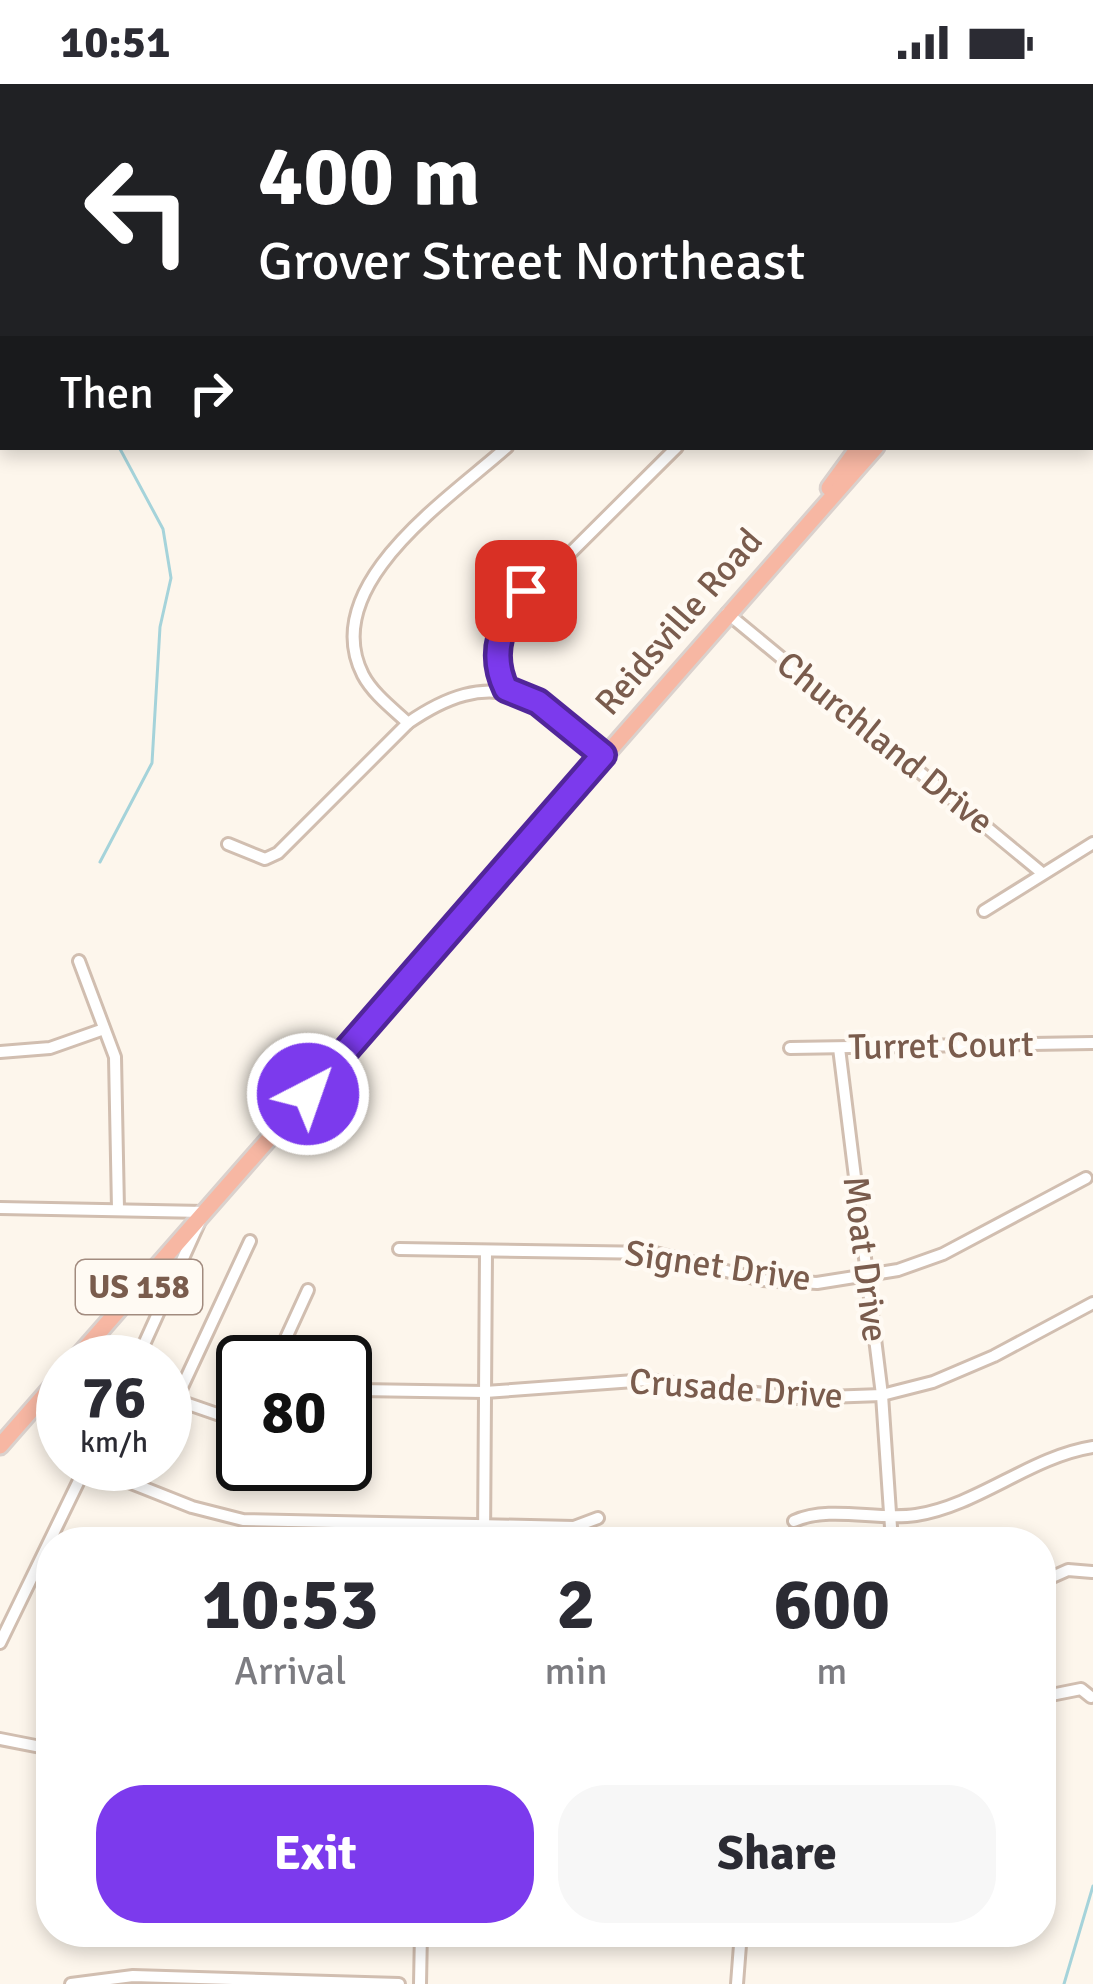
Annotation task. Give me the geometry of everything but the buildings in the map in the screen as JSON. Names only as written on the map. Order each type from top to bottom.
[{"type":"highway","name":"Reidsville Road","points":[[810,518],[857,450]]},
{"type":"highway","name":"Reidsville Road","points":[[97,1335],[873,450]]},
{"type":"highway","points":[[0,1446],[36,1405]]},
{"type":"street","points":[[408,723],[363,675],[356,654],[357,607],[378,565],[505,450]]},
{"type":"street","points":[[506,689],[499,675],[498,636],[505,617],[674,450]]},
{"type":"street","name":"Churchland Drive","points":[[728,613],[1042,874]]},
{"type":"street","points":[[227,844],[265,859],[278,853],[408,723],[449,700],[506,689],[550,710],[603,755]]},
{"type":"street","points":[[984,911],[1093,843]]},
{"type":"street","points":[[79,962],[119,1085],[118,1209]]},
{"type":"street","points":[[0,1052],[50,1048],[104,1029]]},
{"type":"street","name":"Turret Court","points":[[790,1048],[1093,1043]]},
{"type":"street","name":"Moat Drive","points":[[839,1048],[882,1395],[891,1527]]},
{"type":"street","name":"Signet Drive","points":[[399,1249],[655,1253],[789,1283],[866,1275],[943,1254],[1086,1178]]},
{"type":"street","points":[[0,1208],[204,1212],[148,1335]]},
{"type":"street","points":[[192,1355],[250,1241]]},
{"type":"street","points":[[484,1526],[486,1250]]},
{"type":"street","points":[[287,1335],[308,1290]]},
{"type":"street","name":"Crusade Drive","points":[[372,1390],[485,1392],[648,1380],[798,1398],[882,1395],[933,1382],[994,1356],[1093,1303]]},
{"type":"street","points":[[794,1521],[810,1514],[890,1517],[935,1511],[1093,1447]]},
{"type":"street","points":[[56,1527],[74,1491]]},
{"type":"street","points":[[154,1491],[243,1520],[574,1526],[598,1518]]},
{"type":"street","points":[[0,1643],[36,1569]]},
{"type":"street","points":[[1056,1575],[1068,1570],[1091,1572]]},
{"type":"street","points":[[1056,1694],[1081,1689],[1091,1697]]},
{"type":"street","points":[[0,1739],[36,1746]]},
{"type":"street","points":[[420,1984],[421,1947]]},
{"type":"street","points":[[737,1984],[740,1947]]},
{"type":"street","points":[[71,1984],[133,1976],[399,1984]]},
{"type":"waterway","points":[[100,862],[152,763],[160,627],[171,578],[163,529],[121,450]]},
{"type":"waterway","points":[[1064,1984],[1093,1886]]},
{"type":"route","points":[[308,1094],[603,755],[538,702],[506,689],[499,675],[498,636],[505,617],[526,591]]}]
